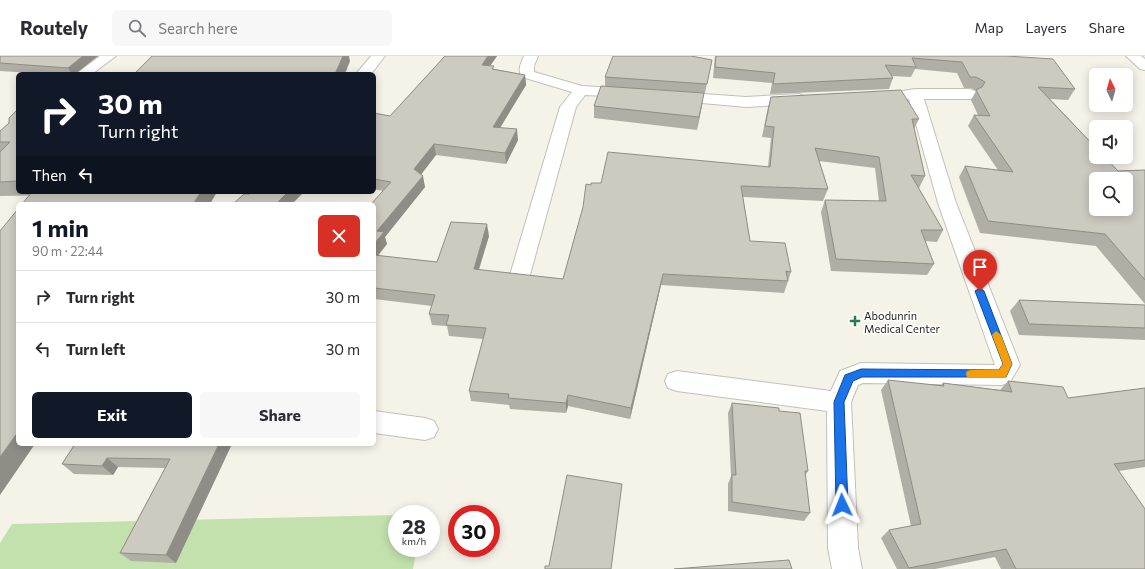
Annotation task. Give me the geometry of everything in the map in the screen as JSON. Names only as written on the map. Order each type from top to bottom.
[{"type":"street","points":[[86,72],[109,56]]},
{"type":"street","points":[[365,72],[378,56]]},
{"type":"street","points":[[531,56],[527,66],[527,74],[581,90],[644,94]]},
{"type":"street","points":[[1133,56],[1145,66]]},
{"type":"street","points":[[520,274],[568,107],[581,90]]},
{"type":"street","points":[[847,569],[843,548],[839,402],[849,378],[861,373],[1002,374],[1008,364],[947,203],[916,94]]},
{"type":"street","points":[[885,96],[916,94],[970,94]]},
{"type":"street","points":[[659,96],[746,102],[815,99]]},
{"type":"street","points":[[677,381],[839,402]]},
{"type":"street","points":[[376,422],[425,430]]},
{"type":"green space","points":[[388,515],[388,557],[415,557],[413,569],[0,569],[0,543],[12,524]]},
{"type":"building","points":[[0,56],[83,56],[68,68],[0,63]]},
{"type":"building","points":[[152,56],[343,56],[336,72],[136,72]]},
{"type":"building","points":[[445,56],[488,56],[482,65],[494,66],[492,69],[525,75],[493,127],[517,129],[505,153],[434,144],[414,169],[423,176],[377,231],[384,232],[376,242],[376,202],[373,202],[391,182],[376,179],[376,113],[390,116]]},
{"type":"building","points":[[613,56],[691,56],[712,60],[707,84],[605,77]]},
{"type":"building","points":[[716,56],[1006,56],[1053,59],[1075,89],[1038,87],[1089,141],[1089,164],[1112,164],[1118,171],[1145,170],[1145,280],[1105,234],[988,221],[965,166],[1013,172],[974,115],[990,116],[976,90],[982,87],[985,82],[976,77],[970,77],[962,62],[912,58],[916,67],[885,65],[893,78],[773,84],[775,73],[715,67]]},
{"type":"building","points":[[601,86],[704,93],[699,117],[594,106]]},
{"type":"building","points":[[901,90],[919,119],[912,119],[925,176],[911,175],[943,230],[921,230],[934,264],[836,259],[825,200],[886,201],[879,157],[815,148],[828,189],[741,186],[750,241],[785,243],[791,272],[786,271],[788,281],[663,274],[631,408],[568,395],[566,403],[508,398],[509,394],[469,391],[486,328],[446,325],[449,315],[429,314],[435,295],[376,288],[376,255],[437,262],[451,222],[487,224],[474,269],[563,279],[583,207],[586,184],[591,185],[591,183],[601,183],[608,152],[770,167],[774,127],[765,126],[771,97]]},
{"type":"building","points":[[16,111],[16,181],[0,182],[0,152],[10,142],[0,142],[0,131],[9,123],[9,118]]},
{"type":"building","points":[[30,194],[200,194],[194,202],[24,202]]},
{"type":"building","points":[[244,194],[286,194],[278,202],[235,202]]},
{"type":"building","points":[[16,211],[16,435],[0,457],[0,231]]},
{"type":"building","points":[[1019,300],[1145,305],[1145,328],[1029,324]]},
{"type":"building","points":[[888,380],[944,386],[943,383],[1012,392],[1008,381],[1063,387],[1068,398],[1145,388],[1145,460],[1114,464],[1145,509],[1145,569],[1016,569],[1006,549],[909,568],[889,530],[921,524]]},
{"type":"building","points":[[732,403],[779,408],[779,411],[800,413],[808,471],[805,471],[810,513],[732,502],[732,475],[736,475]]},
{"type":"building","points":[[74,446],[218,446],[166,555],[120,553],[170,459],[107,458],[102,466],[62,464]]},
{"type":"building","points":[[567,475],[622,484],[611,569],[545,569],[545,566],[549,566]]},
{"type":"building","points":[[789,560],[792,569],[674,569]]},
{"type":"slow traffic","points":[[971,374],[1002,374],[1008,364],[996,335]]},
{"type":"place","name":"Abodunrin Medical Center","points":[[855,321]]},
{"type":"route","points":[[842,505],[839,402],[849,378],[861,373],[1002,374],[1008,364],[980,291]]}]
